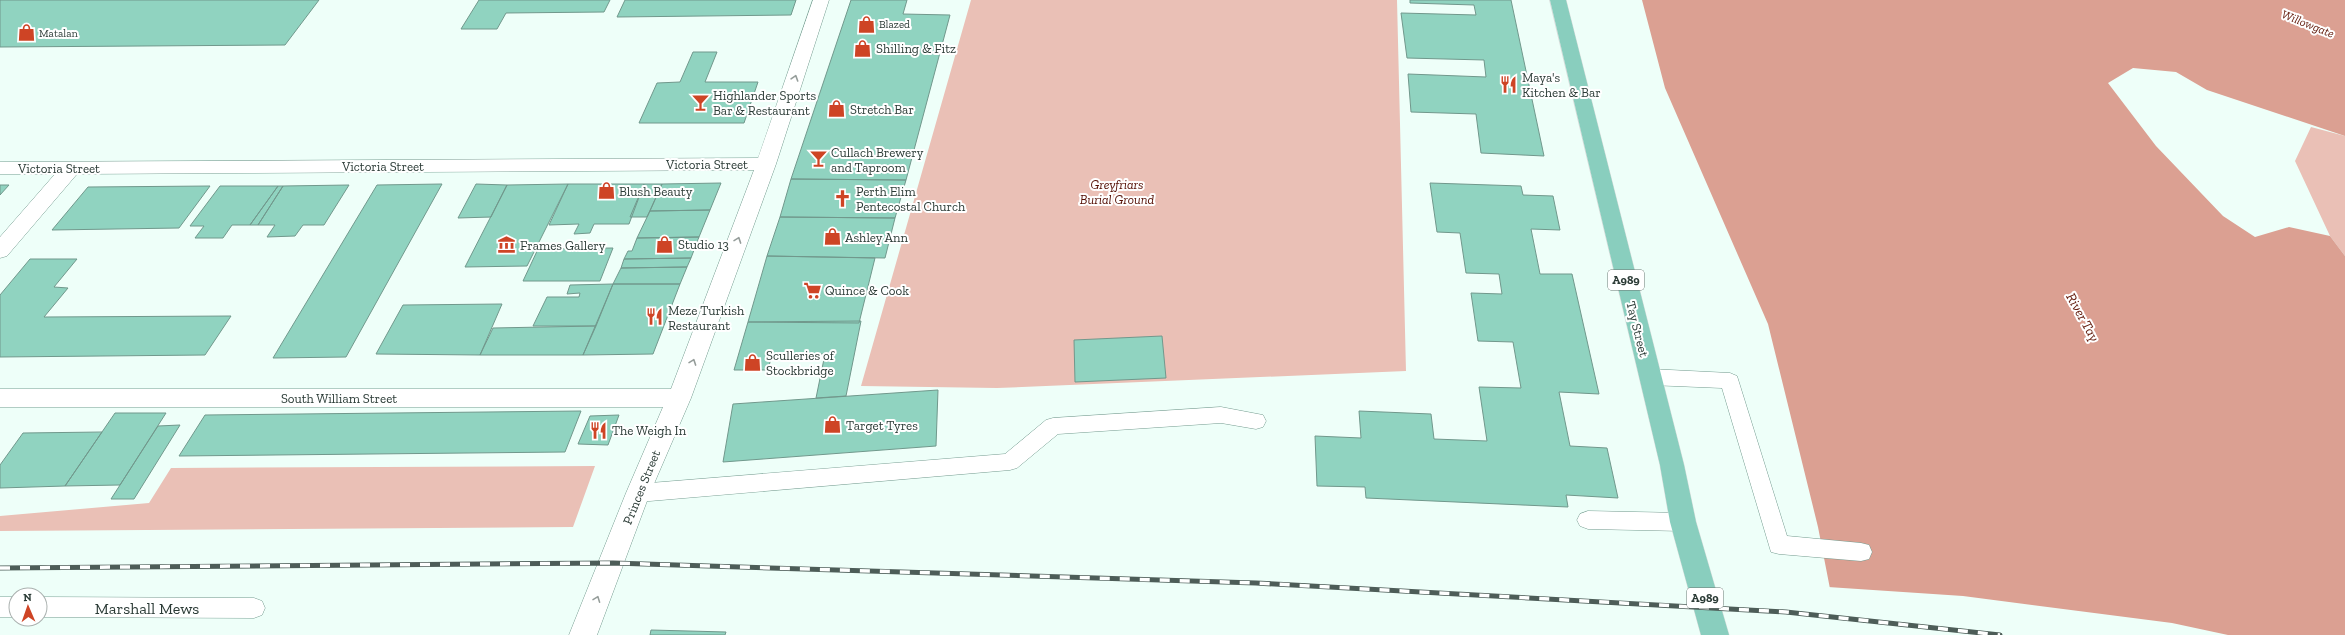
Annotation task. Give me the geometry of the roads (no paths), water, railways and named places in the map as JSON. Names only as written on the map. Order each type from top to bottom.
[{"type":"main road","name":"Tay Street","points":[[1558,0],[1672,465],[1683,522],[1715,635]]},
{"type":"street","name":"Princes Street","points":[[583,635],[638,493],[679,398],[766,164],[821,0]]},
{"type":"street","name":"Victoria Street","points":[[0,168],[766,164]]},
{"type":"street","points":[[0,251],[71,168]]},
{"type":"street","name":"South William Street","points":[[0,398],[679,398]]},
{"type":"lane","points":[[1650,377],[1730,381],[1779,545],[1861,552]]},
{"type":"lane","points":[[638,493],[1010,462],[1052,426],[1221,415],[1256,421]]},
{"type":"lane","points":[[1588,520],[1683,522]]},
{"type":"lane","name":"Marshall Mews","points":[[48,607],[254,608]]},
{"type":"water","points":[[1642,0],[2345,0],[2345,136],[2207,90],[2176,72],[2133,68],[2108,83],[2156,146],[2223,216],[2255,237],[2289,227],[2330,236],[2345,256],[2345,635],[1839,635],[1818,527],[1768,324],[1665,88]]},
{"type":"railway","points":[[0,568],[613,563],[1256,583],[1786,612],[2000,635]]},
{"type":"place","name":"Blazed","points":[[866,24]]},
{"type":"place","name":"Matalan","points":[[26,33]]},
{"type":"place","name":"Shilling & Fitz","points":[[863,48]]},
{"type":"place","name":"Maya's Kitchen & Bar","points":[[1509,84]]},
{"type":"place","name":"Highlander Sports Bar & Restaurant","points":[[700,102]]},
{"type":"place","name":"Stretch Bar","points":[[837,109]]},
{"type":"place","name":"Cullach Brewery and Taproom","points":[[818,159]]},
{"type":"place","name":"Blush Beauty","points":[[606,191]]},
{"type":"place","name":"Perth Elim Pentecostal Church","points":[[843,198]]},
{"type":"place","name":"Ashley Ann","points":[[832,237]]},
{"type":"place","name":"Studio 13","points":[[665,244]]},
{"type":"place","name":"Frames Gallery","points":[[507,245]]},
{"type":"place","name":"Quince & Cook","points":[[812,290]]},
{"type":"place","name":"Meze Turkish Restaurant","points":[[655,317]]},
{"type":"place","name":"Sculleries of Stockbridge","points":[[753,362]]},
{"type":"place","name":"Target Tyres","points":[[833,425]]},
{"type":"place","name":"The Weigh In","points":[[599,430]]},
{"type":"water label","name":"Willowgate","points":[[2308,24]]},
{"type":"water label","name":"River Tay","points":[[2083,317]]},
{"type":"park label","name":"Greyfriars Burial Ground","points":[[1117,192]]}]
